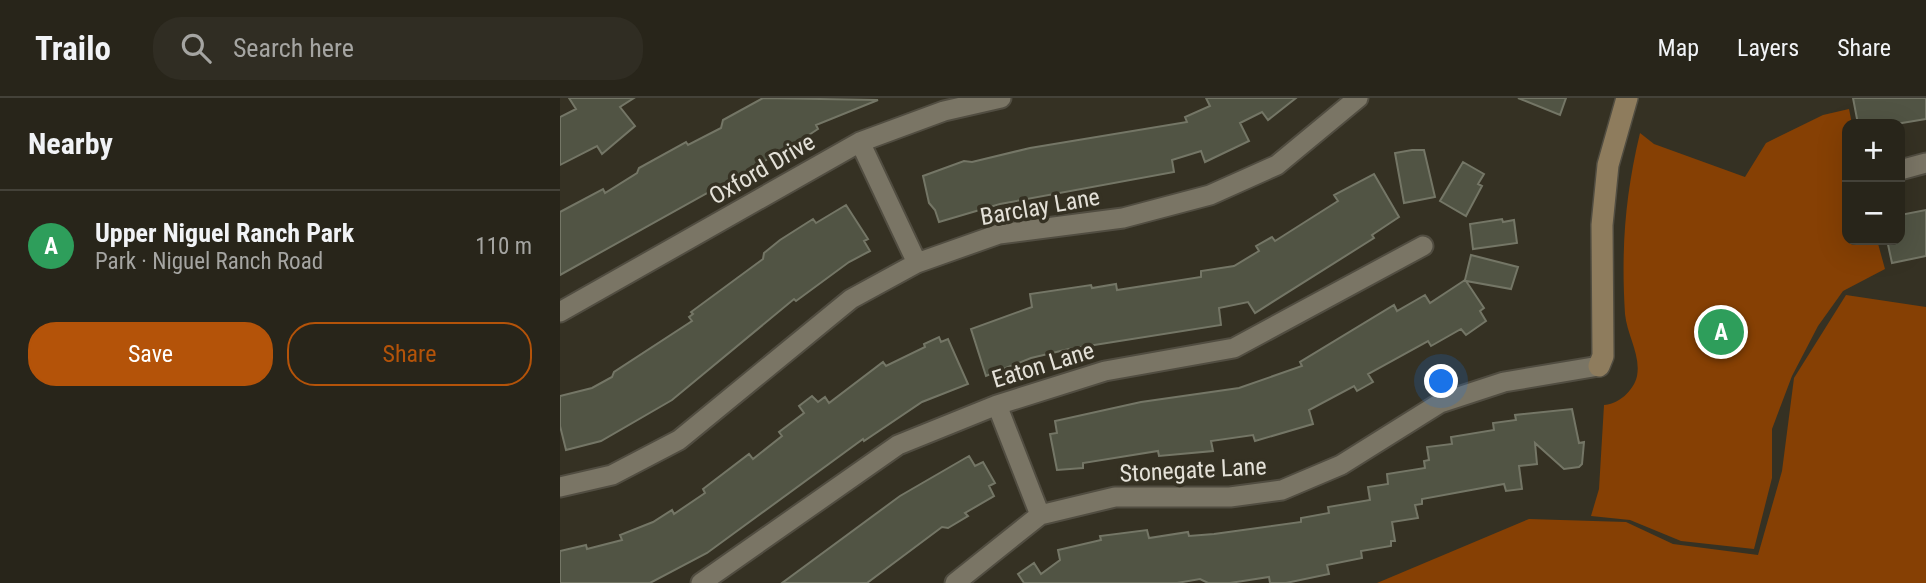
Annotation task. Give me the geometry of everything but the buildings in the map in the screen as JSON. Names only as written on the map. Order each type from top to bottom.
[{"type":"street","name":"Oxford Drive","points":[[560,312],[860,142],[944,111],[1001,98]]},
{"type":"street","name":"Barclay Lane","points":[[560,487],[612,475],[679,440],[851,299],[917,263],[999,234],[1123,218],[1210,195],[1276,165],[1358,98]]},
{"type":"street","points":[[1599,366],[1604,356],[1601,258],[1608,165],[1627,98]]},
{"type":"street","points":[[860,142],[917,263]]},
{"type":"street","points":[[1905,169],[1926,163]]},
{"type":"street","name":"Eaton Lane","points":[[701,583],[898,445],[997,405],[1105,371],[1234,348],[1423,246]]},
{"type":"street","name":"Stonegate Lane","points":[[955,583],[1040,515],[1115,496],[1230,497],[1282,490],[1342,465],[1440,403],[1504,382],[1599,366]]},
{"type":"street","points":[[997,405],[1040,515]]},
{"type":"shaded area","points":[[1849,109],[1851,119],[1842,119],[1842,245],[1878,245],[1885,269],[1843,291],[1818,326],[1792,376],[1772,429],[1772,478],[1754,549],[1681,541],[1630,520],[1591,516],[1599,489],[1604,405],[1614,403],[1624,396],[1637,376],[1637,360],[1625,314],[1624,267],[1625,223],[1640,133],[1654,144],[1745,177],[1766,143],[1823,115]]},
{"type":"shaded area","points":[[1846,295],[1926,307],[1926,583],[1377,583],[1529,519],[1626,522],[1673,544],[1758,555],[1782,471],[1794,378]]},
{"type":"place","name":"Upper Niguel Ranch Park","points":[[1721,332]]}]
